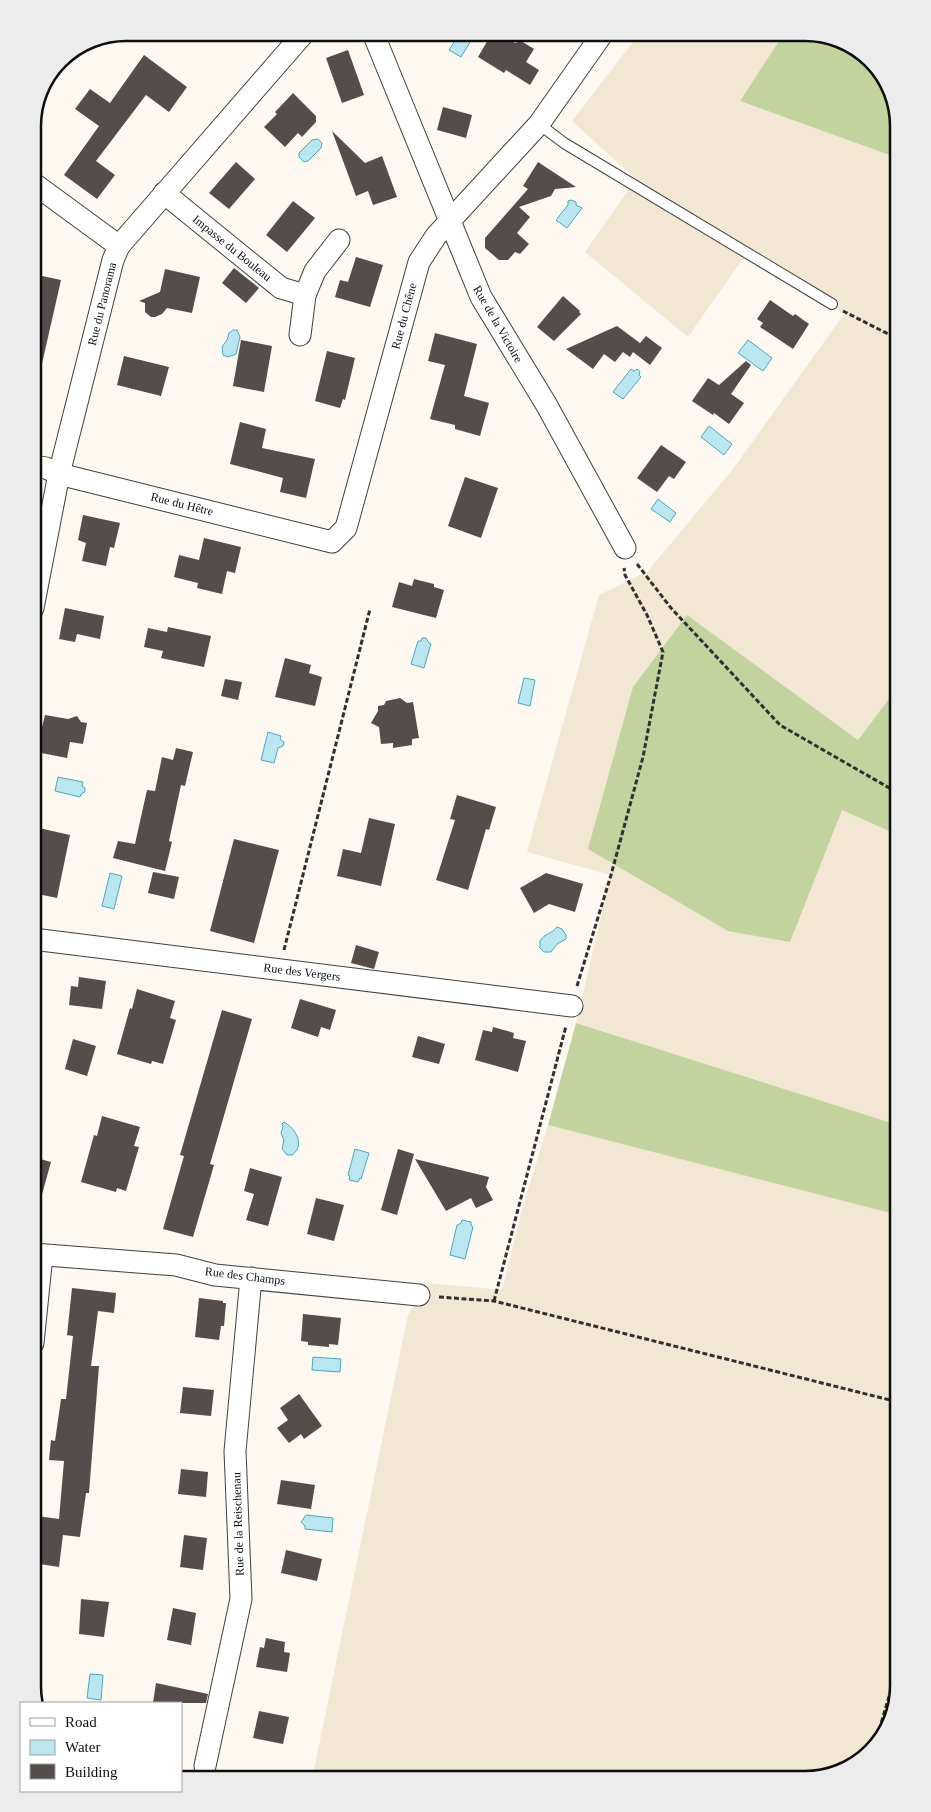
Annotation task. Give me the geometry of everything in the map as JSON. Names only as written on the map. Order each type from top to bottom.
[{"type":"street","name":"Rue du Panorama","points":[[41,567],[59,474],[113,260],[119,246],[296,41]]},
{"type":"street","name":"Rue de la Victoire","points":[[376,41],[481,297],[546,404],[625,548]]},
{"type":"street","name":"Rue du Chêne","points":[[332,542],[346,528],[419,262],[436,236],[539,124],[597,41]]},
{"type":"street","points":[[41,189],[119,246]]},
{"type":"street","name":"Impasse du Bouleau","points":[[164,193],[281,288],[305,295]]},
{"type":"street","points":[[300,335],[305,295],[315,271],[339,240]]},
{"type":"street","name":"Rue du Hêtre","points":[[41,467],[59,474],[332,542]]},
{"type":"street","name":"Rue des Vergers","points":[[41,940],[572,1006]]},
{"type":"street","name":"Rue des Champs","points":[[41,1254],[176,1265],[215,1275],[419,1295]]},
{"type":"street","name":"Rue de la Reischenau","points":[[205,1766],[240,1598],[235,1451],[250,1278]]},
{"type":"lane","points":[[539,124],[564,143],[832,304]]},
{"type":"path","points":[[832,304],[890,336]]},
{"type":"path","points":[[625,548],[671,608],[780,725],[890,788]]},
{"type":"path","points":[[494,1301],[572,1006],[611,875],[643,757],[663,652],[648,614],[625,575],[623,562],[625,548]]},
{"type":"path","points":[[279,970],[370,609]]},
{"type":"path","points":[[419,1295],[494,1301],[890,1400]]},
{"type":"path","points":[[882,1721],[888,1698]]},
{"type":"shaded area","points":[[634,41],[779,41],[740,101],[890,155],[890,698],[858,740],[687,615],[842,809],[890,831],[890,1122],[576,1023],[611,875],[527,852],[599,595],[648,571],[733,469],[844,314],[747,253],[688,337],[585,252],[636,179],[572,121]]},
{"type":"shaded area","points":[[548,1125],[890,1213],[890,1686],[888,1702],[881,1723],[865,1746],[857,1753],[837,1764],[805,1771],[314,1771],[408,1315],[428,1283],[502,1290],[522,1209]]},
{"type":"green space","points":[[779,41],[810,41],[832,46],[861,62],[878,84],[888,110],[890,155],[740,101]]},
{"type":"green space","points":[[687,615],[858,740],[890,698],[890,831],[842,810],[790,942],[728,931],[588,849],[633,687]]},
{"type":"green space","points":[[576,1023],[890,1122],[890,1213],[548,1125]]},
{"type":"water","points":[[455,41],[471,41],[461,57],[449,50]]},
{"type":"water","points":[[318,139],[322,143],[321,148],[308,161],[304,162],[299,157],[299,153],[312,140]]},
{"type":"water","points":[[571,200],[582,208],[567,228],[556,220],[568,205],[568,201]]},
{"type":"water","points":[[237,330],[240,337],[236,354],[228,357],[223,355],[222,347],[229,333]]},
{"type":"water","points":[[748,340],[772,358],[763,371],[738,353]]},
{"type":"water","points":[[631,369],[634,371],[637,369],[641,377],[623,399],[613,392]]},
{"type":"water","points":[[709,426],[732,444],[724,455],[701,437]]},
{"type":"water","points":[[658,499],[676,513],[670,522],[651,509]]},
{"type":"water","points":[[422,638],[426,638],[431,644],[424,668],[411,664],[418,641],[421,641]]},
{"type":"water","points":[[524,678],[535,680],[530,706],[518,703]]},
{"type":"water","points":[[268,732],[281,736],[280,739],[284,742],[283,746],[278,748],[274,763],[261,760]]},
{"type":"water","points":[[58,777],[83,782],[82,786],[85,788],[85,792],[80,797],[55,791]]},
{"type":"water","points":[[110,873],[122,876],[114,909],[102,906]]},
{"type":"water","points":[[557,927],[562,929],[566,939],[557,944],[551,952],[544,952],[540,948],[540,941]]},
{"type":"water","points":[[284,1122],[295,1132],[299,1142],[296,1151],[292,1155],[287,1155],[282,1149],[284,1140],[281,1133]]},
{"type":"water","points":[[355,1149],[369,1153],[361,1179],[358,1182],[349,1180],[350,1176],[348,1175]]},
{"type":"water","points":[[462,1220],[471,1222],[473,1227],[465,1259],[450,1255],[457,1225]]},
{"type":"water","points":[[313,1357],[341,1359],[340,1372],[312,1370]]},
{"type":"water","points":[[306,1515],[333,1518],[332,1532],[305,1529],[301,1522]]},
{"type":"water","points":[[90,1674],[103,1675],[101,1700],[87,1698]]},
{"type":"building","points":[[487,41],[512,41],[515,43],[521,41],[534,49],[526,62],[539,70],[530,85],[506,70],[504,73],[478,57]]},
{"type":"building","points":[[348,50],[364,95],[342,103],[326,58]]},
{"type":"building","points":[[144,55],[187,87],[169,112],[146,95],[96,161],[115,175],[97,199],[64,175],[99,126],[75,109],[90,89],[110,103]]},
{"type":"building","points":[[293,93],[316,116],[316,122],[302,137],[298,133],[285,147],[264,127]]},
{"type":"building","points":[[443,107],[472,115],[466,138],[437,130]]},
{"type":"building","points":[[332,131],[365,163],[382,156],[397,197],[373,205],[368,191],[356,196]]},
{"type":"building","points":[[236,162],[255,179],[229,209],[209,193]]},
{"type":"building","points":[[538,162],[576,187],[555,189],[551,196],[519,207],[530,217],[517,233],[529,244],[520,254],[515,252],[508,260],[499,260],[485,248],[485,238],[528,189],[523,186]]},
{"type":"building","points":[[293,201],[315,218],[287,252],[266,235]]},
{"type":"building","points":[[356,257],[383,265],[370,307],[335,297],[340,280],[348,282]]},
{"type":"building","points":[[234,268],[259,288],[246,303],[222,283]]},
{"type":"building","points":[[165,269],[200,277],[192,313],[167,308],[162,314],[151,317],[145,312],[145,303],[139,301],[160,292]]},
{"type":"building","points":[[41,276],[61,280],[41,368]]},
{"type":"building","points":[[563,296],[581,314],[554,341],[537,327]]},
{"type":"building","points":[[770,300],[793,316],[795,314],[809,324],[793,349],[760,327],[763,323],[757,319]]},
{"type":"building","points":[[617,326],[640,343],[635,349],[646,336],[662,348],[650,365],[633,352],[630,357],[623,352],[615,362],[604,354],[593,369],[566,349]]},
{"type":"building","points":[[435,333],[477,344],[464,396],[489,403],[480,436],[455,429],[455,425],[430,419],[445,365],[428,361]]},
{"type":"building","points":[[241,340],[272,346],[264,392],[233,386]]},
{"type":"building","points":[[327,351],[355,358],[345,400],[343,399],[340,408],[315,401]]},
{"type":"building","points":[[124,356],[169,367],[161,396],[117,385]]},
{"type":"building","points":[[746,361],[751,365],[731,394],[744,403],[729,424],[692,401],[708,378],[719,385]]},
{"type":"building","points":[[240,422],[266,429],[262,448],[315,459],[306,498],[280,492],[283,478],[230,464]]},
{"type":"building","points":[[661,445],[686,462],[674,479],[669,476],[657,492],[637,478]]},
{"type":"building","points":[[465,477],[498,488],[481,538],[448,526]]},
{"type":"building","points":[[83,515],[120,523],[114,548],[110,547],[106,566],[82,561],[86,543],[78,540]]},
{"type":"building","points":[[204,538],[241,547],[235,573],[227,571],[222,594],[197,588],[198,583],[174,577],[179,555],[199,560]]},
{"type":"building","points":[[414,579],[434,584],[434,587],[444,590],[436,618],[392,607],[399,582],[412,586]]},
{"type":"building","points":[[65,608],[104,616],[100,639],[77,634],[75,642],[59,639]]},
{"type":"building","points":[[168,627],[211,636],[204,667],[161,658],[163,651],[144,647],[148,628],[167,632]]},
{"type":"building","points":[[285,658],[311,665],[309,673],[322,677],[315,706],[275,697]]},
{"type":"building","points":[[225,679],[242,682],[238,700],[221,696]]},
{"type":"building","points":[[400,698],[407,703],[413,702],[419,738],[412,739],[412,745],[393,748],[393,743],[381,744],[379,727],[371,723],[378,711],[378,706],[384,705],[386,701]]},
{"type":"building","points":[[45,715],[68,719],[77,716],[81,722],[87,723],[83,744],[70,742],[67,758],[41,753],[41,731]]},
{"type":"building","points":[[176,748],[193,752],[185,786],[181,785],[169,841],[172,842],[165,871],[113,858],[118,841],[135,844],[147,790],[155,791],[162,757],[173,760]]},
{"type":"building","points":[[457,795],[496,807],[489,830],[486,829],[468,890],[436,880],[455,820],[450,819]]},
{"type":"building","points":[[369,818],[395,824],[381,886],[337,876],[343,849],[361,853]]},
{"type":"building","points":[[41,828],[70,835],[57,898],[41,895]]},
{"type":"building","points":[[234,839],[279,850],[254,943],[210,931]]},
{"type":"building","points":[[153,872],[179,877],[174,899],[148,893]]},
{"type":"building","points":[[546,873],[583,884],[575,912],[549,904],[534,913],[520,888]]},
{"type":"building","points":[[356,945],[379,952],[374,969],[351,963]]},
{"type":"building","points":[[79,977],[106,981],[102,1009],[69,1005],[71,986],[78,987]]},
{"type":"building","points":[[137,989],[175,1001],[170,1018],[176,1020],[163,1064],[152,1061],[151,1064],[117,1054]]},
{"type":"building","points":[[300,999],[336,1010],[330,1030],[321,1027],[318,1037],[291,1028]]},
{"type":"building","points":[[222,1010],[252,1019],[210,1164],[214,1165],[193,1237],[163,1229],[184,1156],[180,1155]]},
{"type":"building","points":[[493,1027],[514,1033],[513,1038],[526,1041],[518,1072],[475,1060],[483,1030],[492,1032]]},
{"type":"building","points":[[418,1036],[445,1044],[439,1064],[412,1057]]},
{"type":"building","points":[[73,1039],[96,1046],[87,1076],[65,1069]]},
{"type":"building","points":[[102,1116],[140,1127],[134,1146],[139,1147],[126,1191],[117,1188],[116,1192],[81,1182],[94,1135],[97,1136]]},
{"type":"building","points":[[398,1149],[414,1154],[397,1215],[381,1210]]},
{"type":"building","points":[[41,1159],[51,1162],[41,1198]]},
{"type":"building","points":[[415,1159],[489,1177],[486,1187],[493,1200],[476,1208],[471,1198],[446,1211]]},
{"type":"building","points":[[250,1168],[282,1177],[268,1226],[246,1220],[254,1194],[244,1191]]},
{"type":"building","points":[[316,1198],[344,1205],[334,1241],[307,1234]]},
{"type":"building","points":[[72,1288],[116,1293],[114,1313],[98,1311],[91,1366],[99,1366],[89,1493],[86,1493],[80,1537],[63,1535],[59,1567],[41,1564],[41,1517],[59,1519],[64,1461],[49,1460],[51,1440],[55,1441],[61,1399],[66,1399],[73,1336],[67,1335]]},
{"type":"building","points":[[199,1298],[226,1303],[224,1326],[221,1326],[219,1340],[195,1337]]},
{"type":"building","points":[[303,1314],[341,1318],[338,1345],[329,1344],[329,1347],[308,1345],[308,1342],[301,1341]]},
{"type":"building","points":[[183,1387],[214,1390],[211,1416],[180,1413]]},
{"type":"building","points":[[299,1394],[322,1426],[304,1439],[301,1434],[289,1443],[277,1428],[288,1420],[280,1408]]},
{"type":"building","points":[[181,1469],[208,1472],[206,1497],[178,1494]]},
{"type":"building","points":[[281,1480],[315,1485],[311,1509],[277,1504]]},
{"type":"building","points":[[184,1535],[207,1538],[203,1570],[180,1567]]},
{"type":"building","points":[[286,1550],[322,1559],[317,1581],[281,1573]]},
{"type":"building","points":[[81,1599],[109,1602],[104,1637],[79,1634]]},
{"type":"building","points":[[173,1608],[196,1613],[191,1645],[167,1640]]},
{"type":"building","points":[[266,1638],[285,1642],[284,1652],[290,1653],[287,1672],[256,1667],[260,1647],[264,1648]]},
{"type":"building","points":[[156,1683],[208,1694],[206,1703],[153,1702]]},
{"type":"building","points":[[259,1711],[289,1717],[283,1744],[253,1738]]}]
